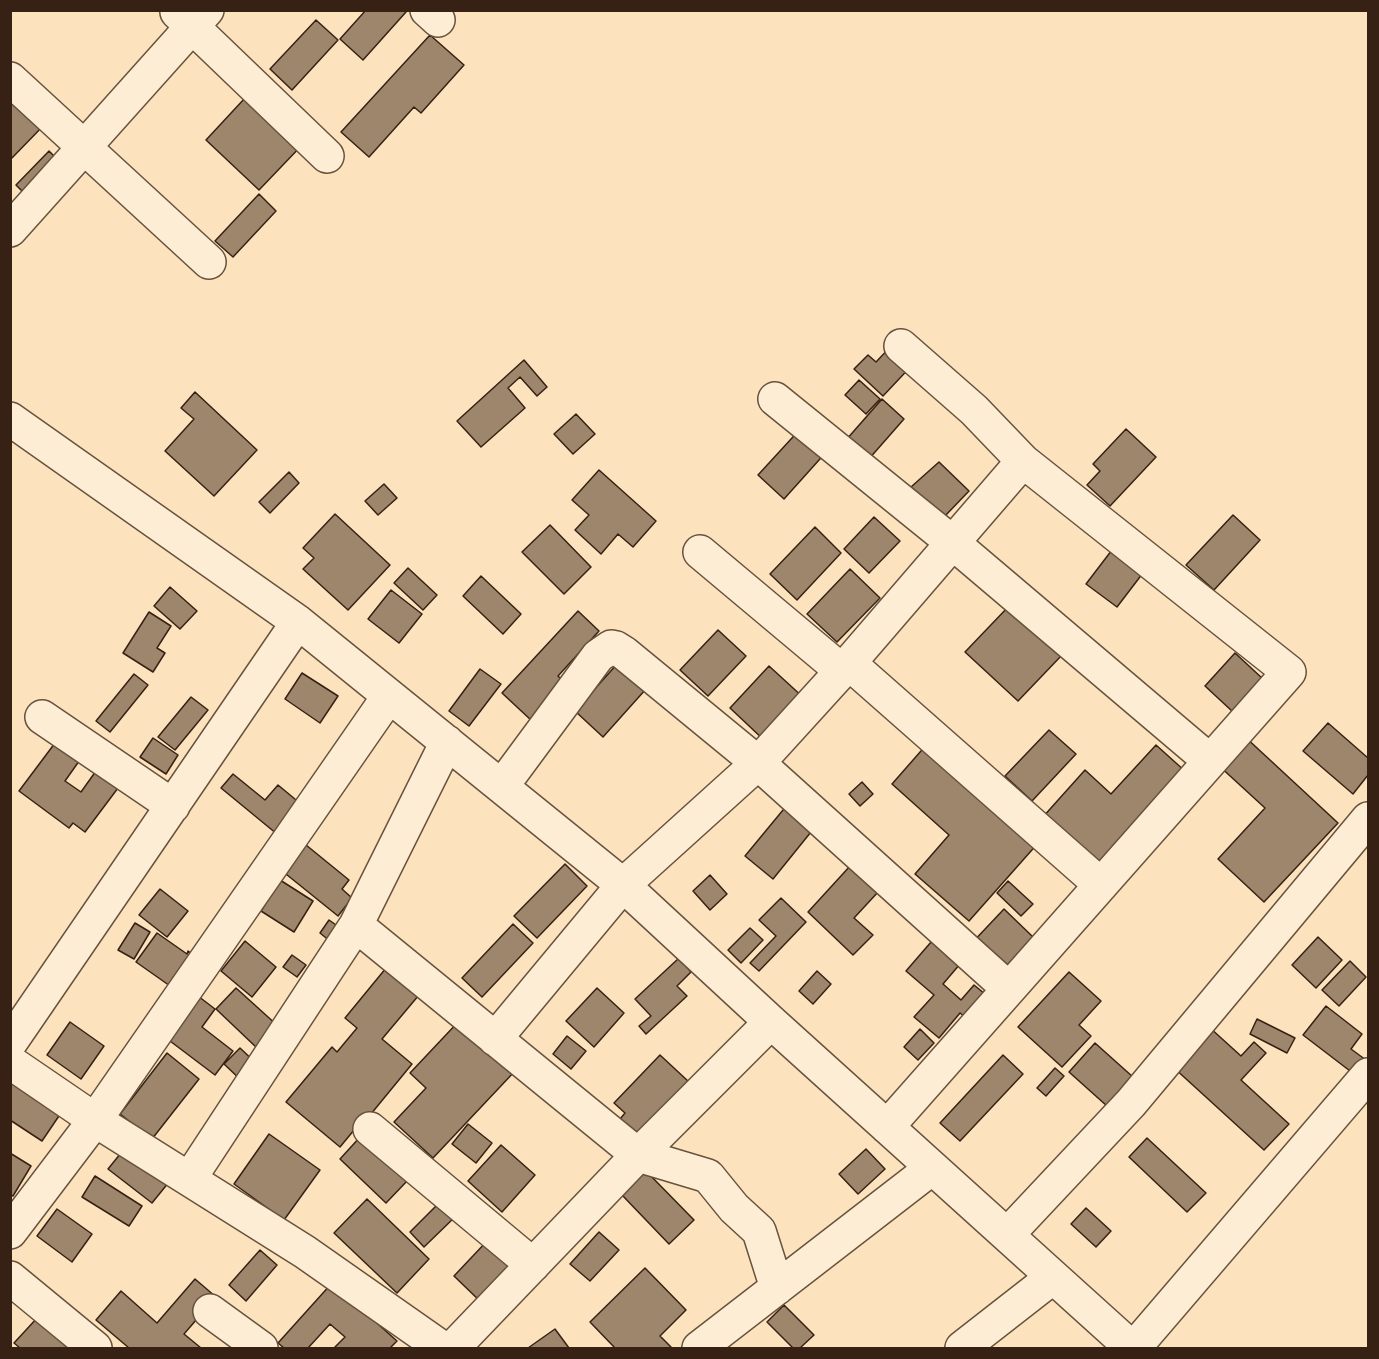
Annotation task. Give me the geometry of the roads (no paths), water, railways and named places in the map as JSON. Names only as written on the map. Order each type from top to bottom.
[{"type":"street","points":[[10,230],[84,147],[192,16],[327,156]]},
{"type":"street","points":[[10,79],[209,262]]},
{"type":"street","points":[[887,1127],[1289,672],[1023,461],[974,410],[901,346]]},
{"type":"street","points":[[775,399],[953,543],[1210,762]]},
{"type":"street","points":[[10,418],[298,622],[623,885],[1053,1277],[1119,1345],[1368,1075]]},
{"type":"street","points":[[495,1039],[623,885],[758,763],[845,667],[1023,461]]},
{"type":"street","points":[[700,552],[845,667],[1101,885]]},
{"type":"street","points":[[10,1043],[298,622]]},
{"type":"street","points":[[502,786],[598,656],[611,647],[616,648],[758,763],[1009,989]]},
{"type":"street","points":[[10,1232],[95,1119],[389,696]]},
{"type":"street","points":[[42,717],[172,806]]},
{"type":"street","points":[[190,1178],[356,925],[447,742]]},
{"type":"street","points":[[1007,1235],[1131,1103],[1368,819]]},
{"type":"street","points":[[356,925],[638,1155],[708,1176],[734,1208],[759,1232],[777,1287]]},
{"type":"street","points":[[453,1348],[638,1155],[771,1022]]},
{"type":"street","points":[[10,1062],[95,1119],[305,1252],[442,1348]]},
{"type":"street","points":[[370,1129],[533,1265]]},
{"type":"street","points":[[699,1348],[932,1167]]},
{"type":"street","points":[[962,1348],[1053,1277]]},
{"type":"street","points":[[15,1292],[95,1348]]},
{"type":"street","points":[[210,1311],[261,1348]]}]
